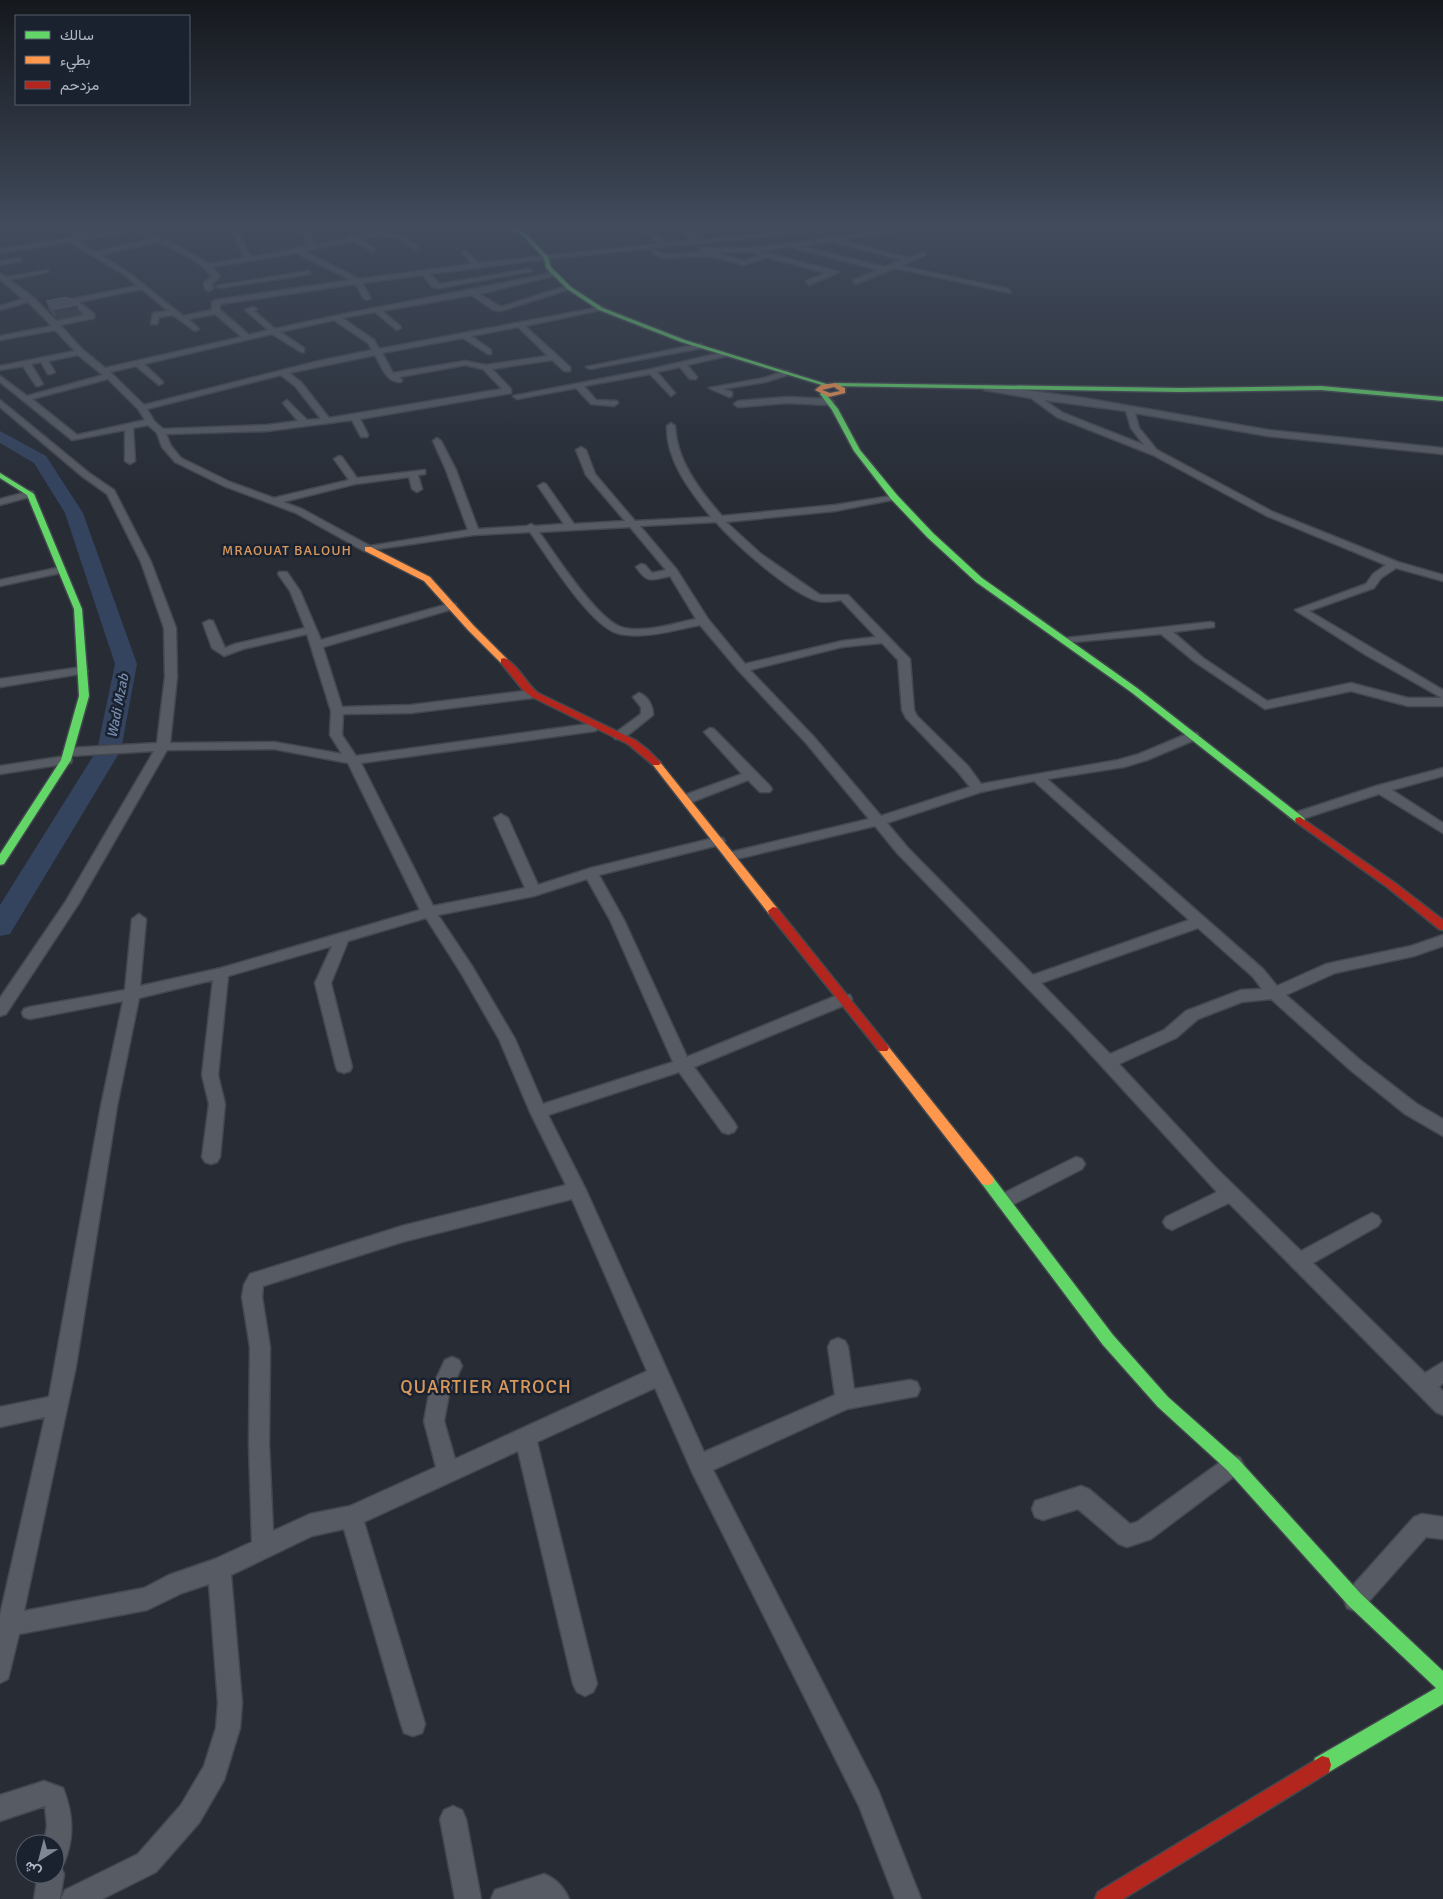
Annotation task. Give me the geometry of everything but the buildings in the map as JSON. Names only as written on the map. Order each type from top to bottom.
[{"type":"street","points":[[46,315],[80,352],[118,383],[142,408],[150,422],[161,432],[167,447],[178,460],[227,484],[299,511],[368,549],[418,572],[427,579],[471,628],[515,671],[534,694],[595,727],[619,736],[647,752],[687,799],[718,841],[732,856],[1004,1201],[1108,1340],[1163,1402],[1233,1465],[1355,1600],[1443,1683]]},
{"type":"street","points":[[0,338],[91,316],[89,315]]},
{"type":"street","points":[[154,322],[156,315],[159,315]]},
{"type":"street","points":[[179,315],[195,329]]},
{"type":"street","points":[[183,318],[199,315]]},
{"type":"street","points":[[219,315],[233,329],[248,338]]},
{"type":"street","points":[[253,315],[274,332],[301,350]]},
{"type":"street","points":[[0,403],[26,400],[139,364],[349,315]]},
{"type":"street","points":[[382,315],[398,328]]},
{"type":"street","points":[[142,408],[282,372],[379,351],[573,315]]},
{"type":"street","points":[[615,315],[683,341],[787,374],[831,396],[857,451],[894,497],[930,535],[979,580],[1066,641],[1193,736],[1296,817],[1391,885],[1443,926]]},
{"type":"street","points":[[335,317],[371,342],[379,351],[391,376],[402,384]]},
{"type":"street","points":[[520,325],[566,369]]},
{"type":"street","points":[[465,336],[488,352]]},
{"type":"street","points":[[186,344],[209,337]]},
{"type":"street","points":[[683,341],[590,363],[699,346]]},
{"type":"street","points":[[0,368],[80,352]]},
{"type":"street","points":[[517,396],[652,371],[724,354]]},
{"type":"street","points":[[391,376],[465,363],[486,367],[555,357]]},
{"type":"street","points":[[43,358],[51,372]]},
{"type":"street","points":[[25,362],[39,384]]},
{"type":"street","points":[[139,364],[159,383]]},
{"type":"street","points":[[682,364],[693,376]]},
{"type":"street","points":[[486,367],[526,407]]},
{"type":"street","points":[[652,371],[671,393]]},
{"type":"street","points":[[282,372],[298,384],[326,421]]},
{"type":"street","points":[[730,394],[713,388],[765,380],[787,374]]},
{"type":"street","points":[[0,378],[75,438],[150,422]]},
{"type":"street","points":[[62,397],[118,383]]},
{"type":"street","points":[[578,385],[594,402],[614,403]]},
{"type":"street","points":[[738,404],[831,396],[881,387],[1219,390],[1321,388],[1443,399]]},
{"type":"street","points":[[987,388],[1130,409],[1268,433],[1443,451]]},
{"type":"street","points":[[161,432],[238,430],[305,424],[508,391]]},
{"type":"street","points":[[1034,396],[1060,415],[1156,453],[1270,514],[1394,564],[1443,578]]},
{"type":"street","points":[[0,403],[86,476],[111,492],[146,562],[170,628],[171,677],[163,746],[72,903],[0,1010]]},
{"type":"street","points":[[287,403],[305,424]]},
{"type":"street","points":[[1130,409],[1135,428],[1156,453]]},
{"type":"street","points":[[355,417],[364,435]]},
{"type":"street","points":[[129,426],[130,461]]},
{"type":"street","points":[[671,426],[672,446],[688,478],[720,520],[754,554],[783,578],[819,598],[844,597],[904,658],[908,710],[912,718],[962,769],[978,789]]},
{"type":"street","points":[[437,441],[451,470],[474,532]]},
{"type":"street","points":[[581,450],[591,475],[673,572],[703,621],[742,668],[810,740],[928,878],[982,929],[1232,1193],[1443,1405]]},
{"type":"street","points":[[339,459],[355,481]]},
{"type":"street","points":[[274,501],[355,481],[418,473],[417,489]]},
{"type":"street","points":[[0,475],[30,494],[78,609],[84,696],[67,756],[0,862]]},
{"type":"street","points":[[543,486],[572,528]]},
{"type":"street","points":[[0,502],[30,494]]},
{"type":"street","points":[[368,549],[474,532],[531,527],[572,528],[793,514],[894,497]]},
{"type":"street","points":[[531,527],[605,624],[616,630],[630,632],[703,621]]},
{"type":"street","points":[[1394,564],[1377,576],[1370,586],[1300,610],[1443,695]]},
{"type":"street","points":[[641,567],[649,577],[673,572]]},
{"type":"street","points":[[1426,573],[1443,567]]},
{"type":"street","points":[[0,584],[61,570]]},
{"type":"street","points":[[283,574],[295,592],[317,645],[337,711],[336,735],[352,760],[429,912],[467,970],[507,1038],[538,1112],[577,1190],[699,1465],[869,1799],[908,1899]]},
{"type":"street","points":[[317,645],[452,606]]},
{"type":"street","points":[[209,623],[218,648],[224,653],[240,646],[311,630]]},
{"type":"street","points":[[1066,641],[1210,625]]},
{"type":"street","points":[[1162,629],[1199,660],[1266,705],[1350,687],[1408,702],[1443,702]]},
{"type":"street","points":[[742,668],[842,644],[884,639]]},
{"type":"street","points":[[0,683],[82,671]]},
{"type":"street","points":[[337,711],[411,709],[534,694]]},
{"type":"street","points":[[619,736],[647,715],[647,707],[639,697]]},
{"type":"street","points":[[0,770],[67,756],[163,746],[264,745],[322,753],[352,760],[595,727]]},
{"type":"street","points":[[710,732],[764,789]]},
{"type":"street","points":[[732,856],[824,836],[978,789],[1037,776],[1119,764],[1143,757],[1193,736]]},
{"type":"street","points":[[1296,817],[1381,789],[1443,772]]},
{"type":"street","points":[[687,799],[750,775]]},
{"type":"street","points":[[1037,776],[1258,973],[1274,993],[1354,1064],[1411,1109],[1428,1117],[1443,1130]]},
{"type":"street","points":[[1381,789],[1443,829]]},
{"type":"street","points":[[501,818],[534,891]]},
{"type":"street","points":[[30,1013],[132,994],[221,973],[429,912],[534,891],[591,872],[718,841]]},
{"type":"street","points":[[591,872],[617,920],[683,1065],[728,1127]]},
{"type":"street","points":[[0,1671],[5,1625],[66,1366],[109,1106],[132,994],[139,919]]},
{"type":"street","points":[[1031,981],[1200,922]]},
{"type":"street","points":[[340,939],[336,958],[328,970],[323,983],[344,1067]]},
{"type":"street","points":[[1106,1062],[1170,1034],[1192,1015],[1207,1008],[1241,996],[1274,993],[1292,988],[1331,968],[1414,951],[1443,940]]},
{"type":"street","points":[[211,1157],[217,1104],[210,1075],[221,973]]},
{"type":"street","points":[[538,1112],[683,1065],[844,998]]},
{"type":"street","points":[[1004,1201],[1076,1164]]},
{"type":"street","points":[[263,1546],[259,1444],[260,1347],[252,1297],[253,1285],[257,1280],[402,1234],[577,1190]]},
{"type":"street","points":[[1172,1222],[1232,1193]]},
{"type":"street","points":[[1300,1262],[1372,1221]]},
{"type":"street","points":[[838,1347],[846,1400]]},
{"type":"street","points":[[448,1473],[434,1421],[439,1394],[452,1366]]},
{"type":"street","points":[[1425,1386],[1443,1371]]},
{"type":"street","points":[[5,1625],[126,1605],[148,1599],[177,1583],[219,1569],[263,1546],[310,1525],[350,1517],[659,1376]]},
{"type":"street","points":[[699,1465],[846,1400],[910,1389]]},
{"type":"street","points":[[0,1416],[56,1405]]},
{"type":"street","points":[[525,1438],[585,1684]]},
{"type":"street","points":[[1043,1509],[1081,1497],[1127,1536],[1143,1531],[1233,1465]]},
{"type":"street","points":[[350,1517],[413,1724]]},
{"type":"street","points":[[1355,1600],[1422,1526],[1443,1528]]},
{"type":"street","points":[[74,1899],[147,1863],[190,1814],[215,1771],[228,1728],[230,1703],[219,1569]]},
{"type":"street","points":[[1105,1899],[1354,1745],[1443,1694]]},
{"type":"street","points":[[0,1808],[44,1793],[54,1797],[59,1808],[59,1834]]},
{"type":"street","points":[[453,1819],[468,1899]]},
{"type":"street","points":[[47,1899],[49,1884]]},
{"type":"street","points":[[504,1899],[544,1887],[556,1899]]},
{"type":"waterway","name":"Wadi Mzab","points":[[0,436],[40,460],[74,513],[126,664],[109,750],[0,927]]},
{"type":"traffic: fast","points":[[615,315],[683,341],[827,385]]},
{"type":"traffic: fast","points":[[835,385],[1180,390],[1321,388],[1443,399]]},
{"type":"traffic: fast","points":[[823,394],[835,409],[857,451],[894,497],[930,535],[979,580],[1134,690],[1300,820]]},
{"type":"traffic: fast","points":[[0,475],[30,494],[78,609],[84,696],[66,760],[0,862]]},
{"type":"traffic: fast","points":[[987,1180],[1108,1340],[1163,1402],[1233,1465],[1355,1600],[1443,1683]]},
{"type":"traffic: fast","points":[[1322,1765],[1443,1694]]},
{"type":"traffic: slow","points":[[835,385],[843,389],[843,392],[829,395],[818,390],[823,386],[835,385]]},
{"type":"traffic: slow","points":[[368,549],[427,579],[504,661]]},
{"type":"traffic: slow","points":[[656,763],[773,911]]},
{"type":"traffic: slow","points":[[883,1048],[987,1180]]},
{"type":"traffic: jam","points":[[504,661],[535,695],[616,733],[645,752],[656,763]]},
{"type":"traffic: jam","points":[[1300,820],[1391,885],[1443,926]]},
{"type":"traffic: jam","points":[[773,911],[883,1048]]},
{"type":"traffic: jam","points":[[1105,1899],[1322,1765]]},
{"type":"district","name":"MRAOUAT BALOUH","points":[[287,550]]},
{"type":"district","name":"QUARTIER ATROCH","points":[[486,1387]]}]
